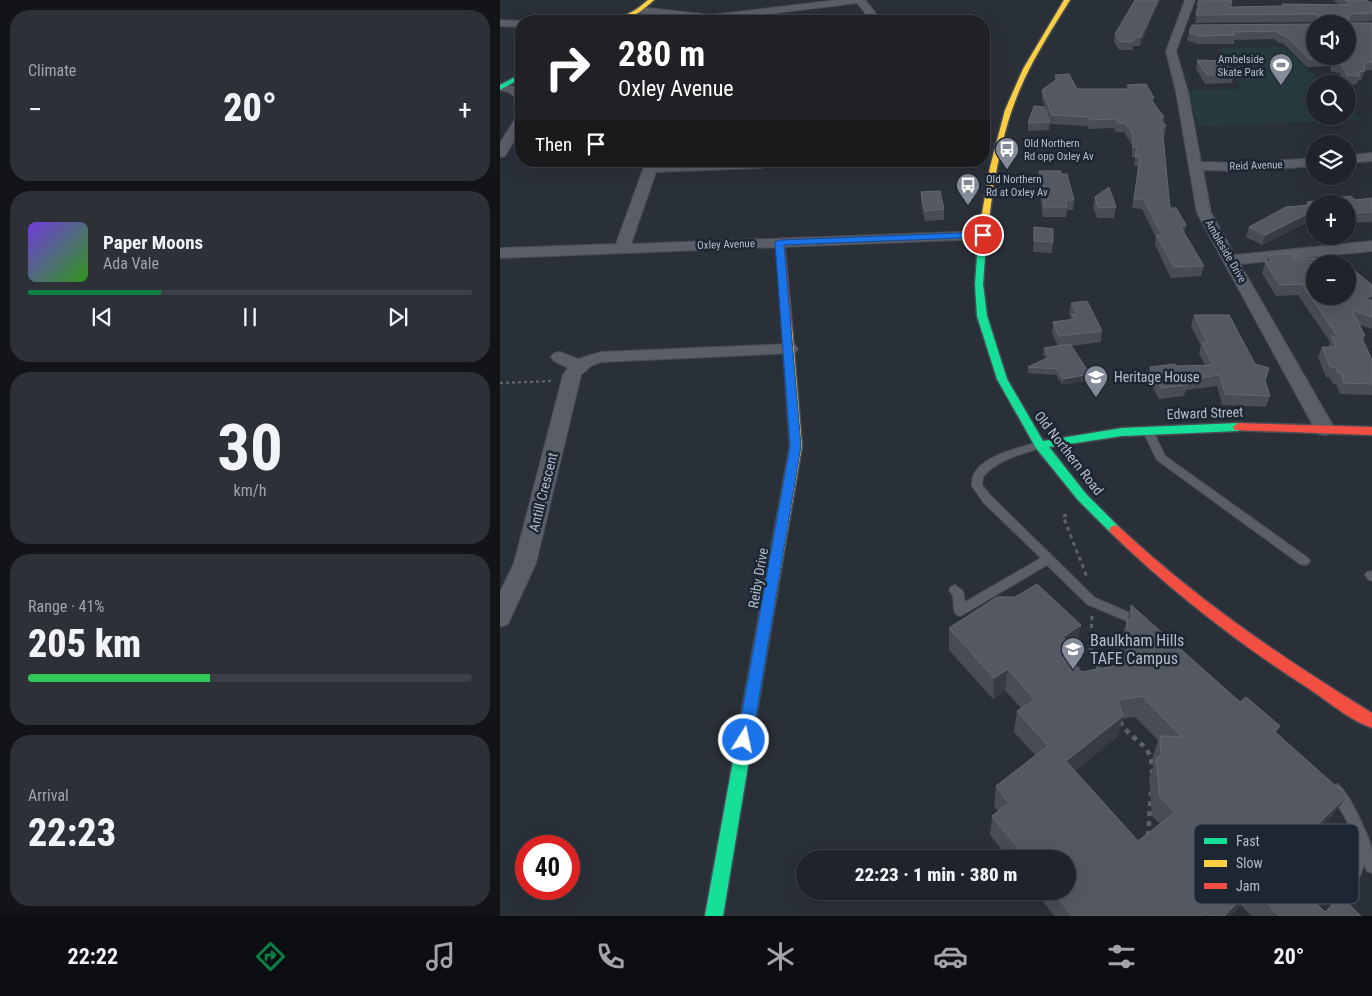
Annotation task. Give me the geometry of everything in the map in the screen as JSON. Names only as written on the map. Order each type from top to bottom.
[{"type":"main road","points":[[630,15],[651,0]]},
{"type":"main road","name":"Old Northern Road","points":[[1067,0],[1019,82],[1003,123],[980,254],[979,294],[984,329],[996,366],[1008,394],[1040,445],[1068,481],[1107,523],[1176,585],[1235,632],[1320,690],[1372,721]]},
{"type":"main road","points":[[501,88],[515,80]]},
{"type":"main road","name":"Reiby Drive","points":[[714,916],[796,446],[780,242]]},
{"type":"main road","name":"Edward Street","points":[[1040,445],[1077,437],[1196,427],[1372,431]]},
{"type":"street","points":[[759,15],[860,0],[871,15]]},
{"type":"street","name":"Ambleside Drive","points":[[1190,0],[1186,28],[1171,51],[1182,92],[1204,213],[1325,429]]},
{"type":"street","points":[[639,10],[684,15]]},
{"type":"street","points":[[500,23],[515,24]]},
{"type":"street","points":[[501,88],[515,92]]},
{"type":"street","points":[[500,154],[515,129]]},
{"type":"street","points":[[1356,158],[1372,157]]},
{"type":"street","name":"Reid Avenue","points":[[1196,166],[1245,167],[1306,163]]},
{"type":"street","points":[[622,248],[650,167]]},
{"type":"street","name":"Oxley Avenue","points":[[500,253],[983,235]]},
{"type":"street","points":[[1232,260],[1372,246]]},
{"type":"street","points":[[560,357],[575,373],[601,357],[789,349]]},
{"type":"street","name":"Antill Crescent","points":[[500,617],[525,563],[575,373]]},
{"type":"lane","points":[[1148,431],[1161,458],[1304,561]]},
{"type":"lane","points":[[1040,445],[981,471],[976,481],[980,491],[1091,601],[1140,622],[1147,628]]},
{"type":"lane","points":[[955,590],[958,594],[960,611],[1049,559]]},
{"type":"lane","points":[[1330,783],[1348,809],[1355,824]]},
{"type":"lane","points":[[1359,833],[1372,866]]},
{"type":"path","points":[[500,383],[575,373]]},
{"type":"path","points":[[1067,515],[1063,516],[1089,584]]},
{"type":"path","points":[[1092,613],[1091,650],[1102,676]]},
{"type":"path","points":[[1119,718],[1122,726],[1153,758],[1152,777]]},
{"type":"path","points":[[1148,843],[1151,786]]},
{"type":"green space","points":[[1284,47],[1314,75],[1306,75],[1306,122],[1199,126],[1187,90],[1241,89],[1218,48]]},
{"type":"green space","points":[[1356,114],[1362,120],[1356,120]]},
{"type":"building","points":[[1135,0],[1158,0],[1141,37],[1134,37],[1134,41],[1120,42],[1115,34]]},
{"type":"building","points":[[1199,0],[1232,0],[1230,7],[1284,6],[1282,4],[1350,5],[1345,0],[1367,0],[1372,3],[1372,13],[1350,15],[1196,15],[1200,5],[1197,5]]},
{"type":"building","points":[[1356,23],[1372,23],[1372,62],[1365,62],[1364,72],[1360,71],[1359,76],[1346,75],[1346,70],[1342,69],[1343,65],[1356,65]]},
{"type":"building","points":[[1306,24],[1306,56],[1285,35],[1281,35],[1277,31],[1232,32],[1235,35],[1199,36],[1189,32],[1192,25]]},
{"type":"building","points":[[1197,60],[1222,61],[1234,74],[1207,75]]},
{"type":"building","points":[[1069,74],[1077,89],[1130,89],[1127,85],[1146,84],[1154,98],[1150,98],[1164,117],[1160,117],[1166,126],[1162,126],[1170,208],[1176,208],[1186,225],[1180,226],[1204,266],[1174,267],[1156,235],[1162,235],[1144,199],[1134,199],[1140,156],[1135,157],[1137,147],[1133,147],[1133,136],[1126,123],[1118,123],[1116,119],[1090,120],[1088,117],[1052,115],[1042,90],[1057,79],[1055,75]]},
{"type":"building","points":[[1034,106],[1044,107],[1050,122],[1028,123]]},
{"type":"building","points":[[1039,171],[1061,171],[1061,174],[1067,174],[1074,200],[1066,200],[1067,207],[1044,207]]},
{"type":"building","points":[[1109,187],[1116,207],[1098,208],[1095,197]]},
{"type":"building","points":[[940,191],[944,209],[925,211],[921,192]]},
{"type":"building","points":[[1372,198],[1372,212],[1356,213],[1356,200]]},
{"type":"building","points":[[1306,205],[1306,214],[1265,235],[1249,227],[1286,207]]},
{"type":"building","points":[[1034,227],[1053,229],[1053,242],[1034,241]]},
{"type":"building","points":[[1290,254],[1293,259],[1306,259],[1306,290],[1302,284],[1280,285],[1265,262],[1272,262],[1268,255]]},
{"type":"building","points":[[1356,272],[1372,285],[1372,296],[1364,298],[1372,301],[1372,317],[1352,310],[1365,336],[1361,336],[1372,360],[1372,384],[1344,383],[1341,373],[1338,373],[1335,367],[1330,367],[1322,347],[1336,347],[1332,337],[1338,337],[1316,305],[1356,305]]},
{"type":"building","points":[[1087,301],[1102,331],[1059,336],[1053,322],[1075,319],[1072,315],[1077,314],[1071,303]]},
{"type":"building","points":[[1194,315],[1229,315],[1255,364],[1269,368],[1265,381],[1270,396],[1225,394],[1220,375],[1184,380],[1187,385],[1161,388],[1150,367],[1175,364],[1176,366],[1213,365],[1202,343],[1207,342]]},
{"type":"building","points":[[1070,344],[1090,374],[1063,379],[1057,369],[1028,367],[1049,357],[1044,348]]},
{"type":"building","points":[[1037,584],[1081,625],[1063,637],[1071,645],[1062,650],[1082,672],[1128,663],[1127,619],[1132,620],[1131,605],[1240,702],[1246,697],[1280,726],[1274,731],[1347,796],[1318,824],[1194,824],[1194,904],[1236,904],[1224,916],[1209,916],[1206,913],[1203,916],[1072,916],[1060,900],[1076,900],[1076,850],[1020,850],[992,816],[1009,803],[996,786],[1048,746],[1017,711],[1035,700],[1008,669],[994,678],[949,628],[997,597],[1015,597]],"holes":[[[1142,696],[1182,737],[1160,736],[1161,755],[1156,759],[1160,797],[1175,812],[1138,841],[1066,761],[1123,716],[1118,700]]]},
{"type":"building","points":[[1267,904],[1317,904],[1325,912],[1332,904],[1348,904],[1361,916],[1279,916]]},
{"type":"traffic: fast","points":[[500,88],[515,79]]},
{"type":"traffic: fast","points":[[982,243],[979,284],[982,316],[1002,379],[1036,439],[1082,497],[1115,530]]},
{"type":"traffic: fast","points":[[1040,445],[1122,432],[1238,427]]},
{"type":"traffic: fast","points":[[714,916],[762,639]]},
{"type":"traffic: slow","points":[[629,15],[651,0]]},
{"type":"traffic: slow","points":[[982,243],[994,167],[1008,110],[1026,69],[1067,0]]},
{"type":"traffic: slow","points":[[762,639],[796,446],[787,327]]},
{"type":"traffic: jam","points":[[780,242],[787,327]]},
{"type":"traffic: jam","points":[[1238,427],[1372,431]]},
{"type":"traffic: jam","points":[[1115,530],[1174,584],[1238,633],[1372,721]]},
{"type":"place","name":"Ambelside Skate Park","points":[[1281,86]]},
{"type":"place","name":"Old Northern Rd opp Oxley Av","points":[[1007,170]]},
{"type":"place","name":"Old Northern Rd at Oxley Av","points":[[968,206]]},
{"type":"place","name":"Heritage House","points":[[1096,398]]},
{"type":"place","name":"Baulkham Hills TAFE Campus","points":[[1073,670]]},
{"type":"route","points":[[744,740],[796,446],[780,242],[983,235]]}]
